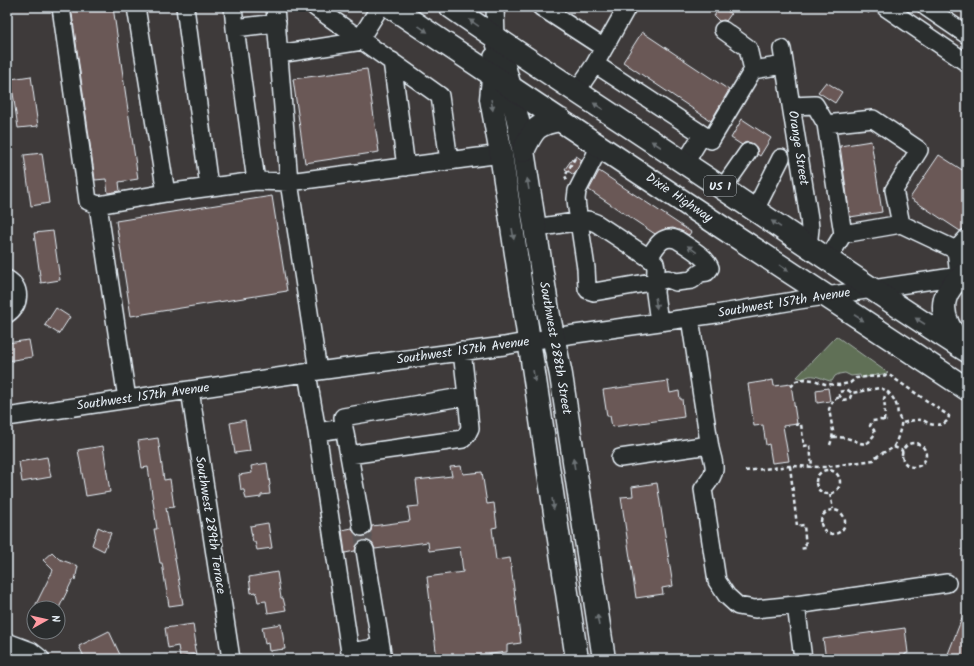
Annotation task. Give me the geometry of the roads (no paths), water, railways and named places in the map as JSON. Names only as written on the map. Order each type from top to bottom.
[{"type":"main road","name":"Dixie Highway","points":[[391,7],[967,389]]},
{"type":"main road","name":"US 1","points":[[451,7],[576,92],[966,350]]},
{"type":"main road","name":"Southwest 288th Street","points":[[496,38],[502,81],[519,125],[548,311],[561,375],[604,659]]},
{"type":"main road","name":"Southwest 288th Street","points":[[502,81],[491,99],[501,154],[577,659]]},
{"type":"main road","points":[[523,151],[537,128],[551,121],[561,120]]},
{"type":"main road","points":[[963,276],[956,281],[948,291],[944,300],[944,312],[948,324],[966,350]]},
{"type":"street","points":[[61,7],[88,201],[98,205],[166,193],[256,181],[289,182],[501,154]]},
{"type":"street","points":[[136,7],[166,193]]},
{"type":"street","points":[[186,7],[209,188]]},
{"type":"street","points":[[233,7],[256,181]]},
{"type":"street","points":[[315,7],[440,96],[449,161]]},
{"type":"street","points":[[361,40],[380,7]]},
{"type":"street","name":"Southwest 288th Street","points":[[496,7],[496,38]]},
{"type":"street","points":[[541,7],[604,48]]},
{"type":"street","points":[[576,92],[595,64],[627,7]]},
{"type":"street","points":[[885,7],[967,63]]},
{"type":"street","points":[[926,7],[967,35]]},
{"type":"street","points":[[235,28],[276,15],[289,182],[312,372],[317,432],[350,656],[382,653],[365,550]]},
{"type":"street","points":[[595,64],[710,140],[753,70],[748,48],[723,30]]},
{"type":"street","points":[[279,54],[361,40]]},
{"type":"street","name":"Orange Street","points":[[753,70],[783,57],[809,218],[810,229],[808,246]]},
{"type":"street","points":[[392,61],[406,167]]},
{"type":"street","points":[[791,106],[815,105],[826,124],[843,234],[828,259]]},
{"type":"street","points":[[826,124],[873,119],[919,150],[894,190],[901,224]]},
{"type":"street","points":[[685,163],[702,135]]},
{"type":"street","points":[[600,146],[577,191],[576,198],[588,290],[598,292],[662,280],[672,274],[690,271],[700,273],[709,270],[710,268],[707,261],[674,238],[666,238],[661,241],[649,258]]},
{"type":"street","points":[[722,188],[748,152]]},
{"type":"street","points":[[755,210],[781,158]]},
{"type":"street","points":[[98,205],[127,399]]},
{"type":"street","points":[[535,228],[588,220],[596,223],[655,263],[662,280]]},
{"type":"street","points":[[843,234],[901,224],[962,244],[963,276]]},
{"type":"street","name":"Southwest 157th Avenue","points":[[7,417],[690,318],[963,276]]},
{"type":"street","points":[[7,279],[15,286],[18,293],[14,309],[7,314]]},
{"type":"street","points":[[659,322],[655,293],[662,280]]},
{"type":"street","points":[[690,318],[710,448],[714,463],[714,470],[708,483],[703,489],[717,581],[727,596],[738,606],[755,609],[796,605],[947,583]]},
{"type":"street","points":[[349,455],[462,439],[470,428],[468,396],[462,351]]},
{"type":"street","name":"Southwest 289th Terrace","points":[[190,390],[231,659]]},
{"type":"street","points":[[362,527],[343,417],[468,396]]},
{"type":"street","points":[[317,432],[344,428]]},
{"type":"street","points":[[620,458],[702,446],[710,448]]},
{"type":"street","points":[[796,605],[803,659]]},
{"type":"street","points":[[9,643],[31,651],[41,659]]},
{"type":"tunnel","points":[[362,527],[365,550]]}]
